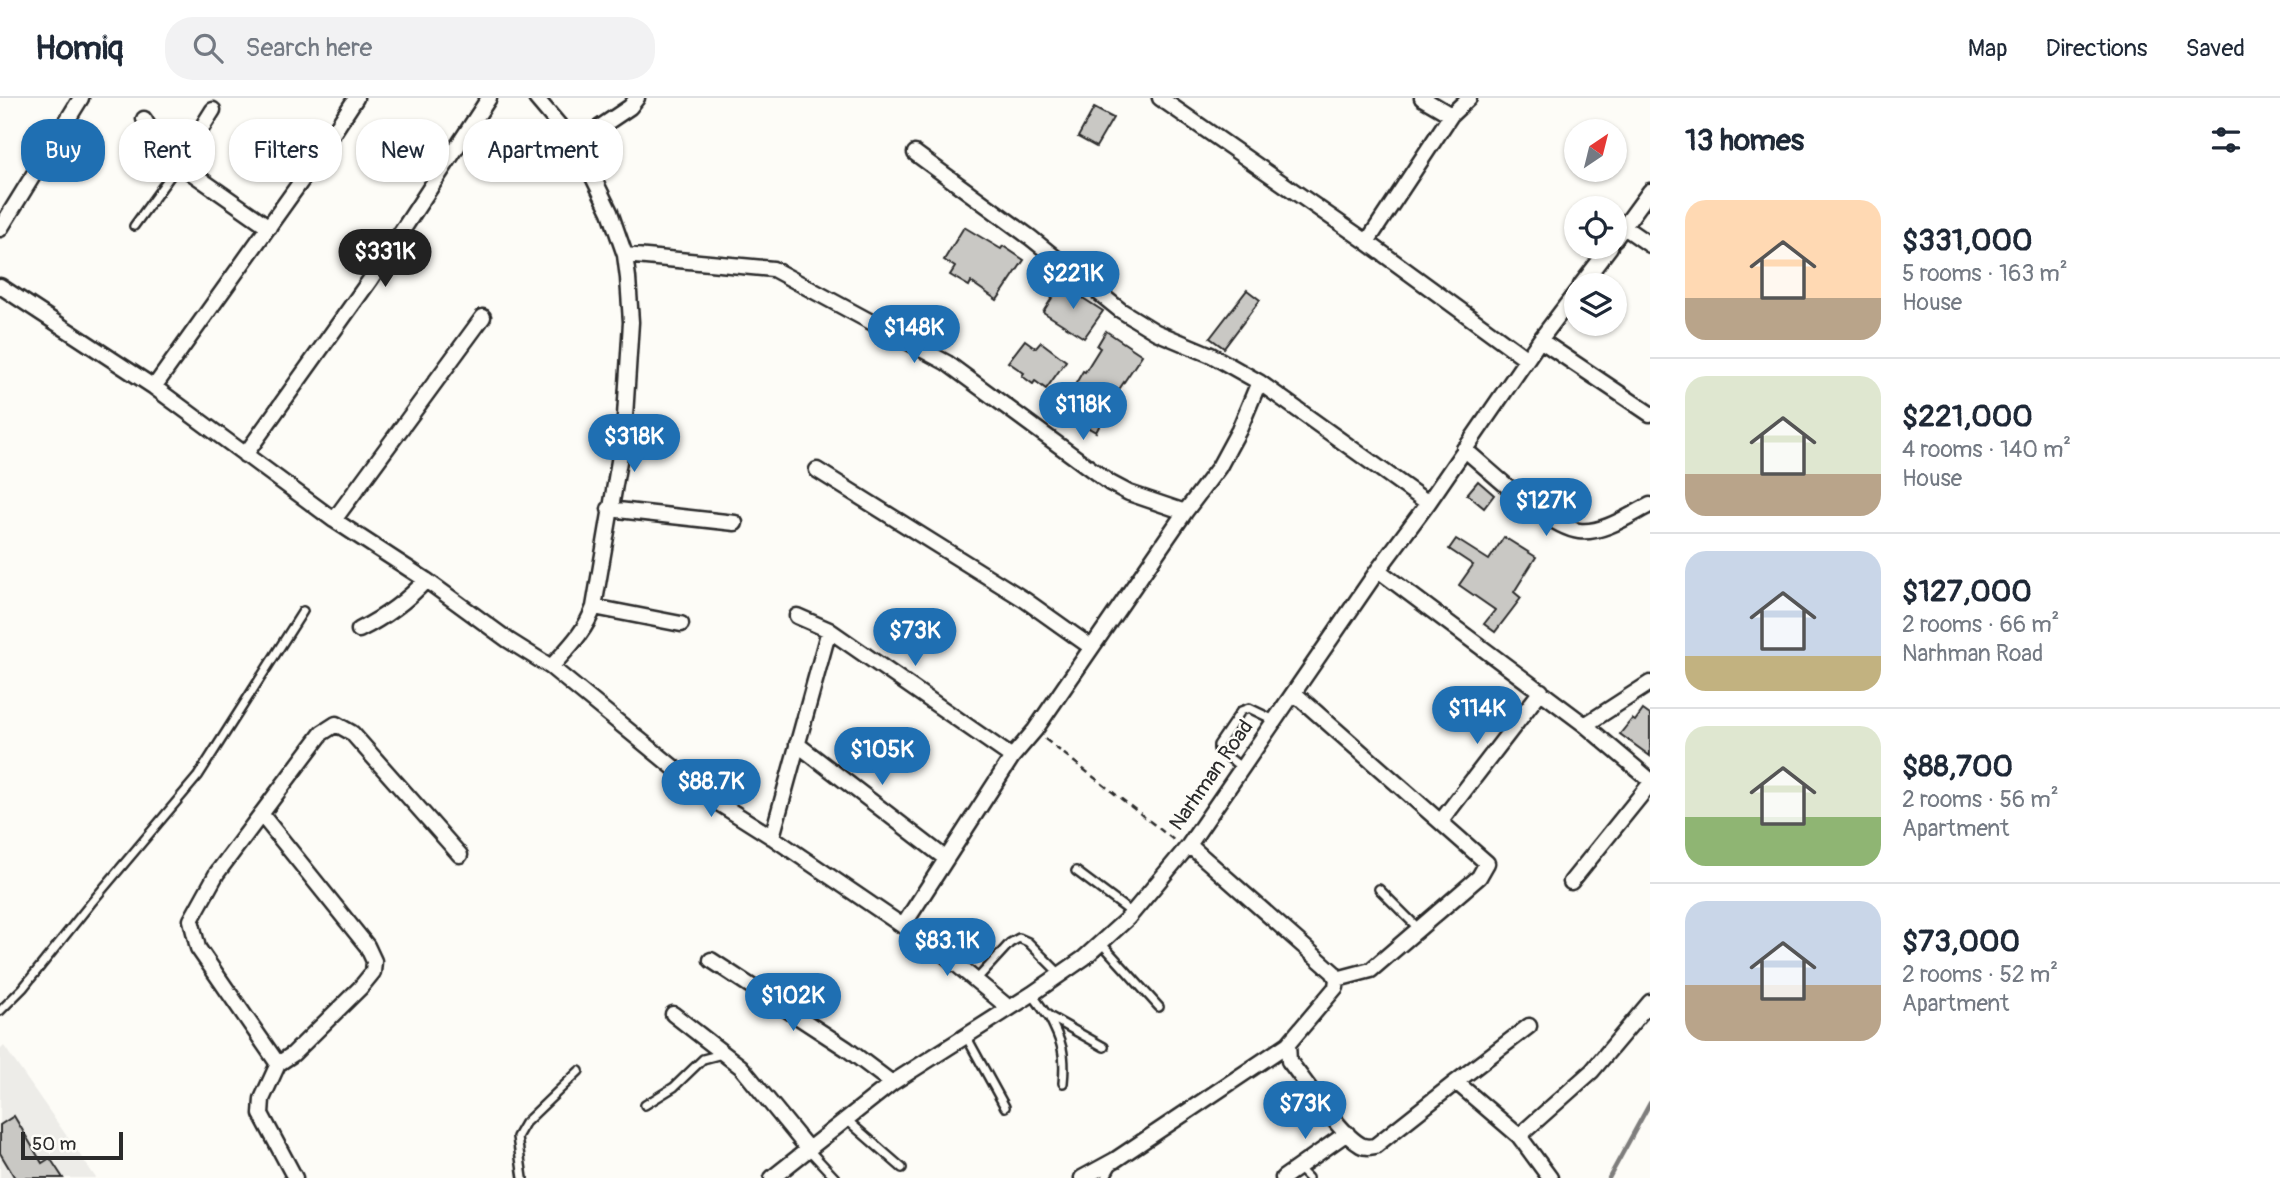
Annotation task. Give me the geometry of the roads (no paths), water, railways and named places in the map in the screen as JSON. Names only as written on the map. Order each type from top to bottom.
[{"type":"street","points":[[0,229],[80,98]]},
{"type":"street","points":[[154,387],[307,173],[356,98]]},
{"type":"street","points":[[245,455],[370,280],[489,98]]},
{"type":"street","points":[[536,98],[553,119]]},
{"type":"street","points":[[613,119],[630,107],[637,98]]},
{"type":"street","points":[[1160,98],[1367,242],[1527,359]]},
{"type":"street","points":[[1422,98],[1451,115]]},
{"type":"street","points":[[1367,242],[1451,115],[1469,98]]},
{"type":"street","points":[[207,119],[213,110]]},
{"type":"street","points":[[915,153],[1031,238],[1120,310],[1156,332],[1211,355],[1259,382],[1428,503]]},
{"type":"street","points":[[205,182],[269,227]]},
{"type":"street","points":[[551,667],[589,622],[624,432],[631,322],[625,255],[610,212],[594,182]]},
{"type":"street","points":[[1627,223],[1650,191]]},
{"type":"street","points":[[1627,236],[1650,245]]},
{"type":"street","points":[[625,255],[773,269],[947,363],[1110,483],[1129,493],[1185,512]]},
{"type":"street","points":[[1590,273],[1601,259]]},
{"type":"street","points":[[0,286],[154,387],[334,520],[551,667],[712,799],[904,926],[977,979],[1009,1008]]},
{"type":"street","name":"Narhman Road","points":[[775,1177],[892,1083],[1032,994],[1102,944],[1132,913],[1187,847],[1378,570],[1564,308]]},
{"type":"street","points":[[334,520],[483,317]]},
{"type":"street","points":[[1540,340],[1650,414]]},
{"type":"street","points":[[904,926],[1012,757],[1035,730],[1219,467],[1239,430],[1259,382]]},
{"type":"street","points":[[1464,449],[1553,522],[1579,531],[1616,522],[1650,505]]},
{"type":"street","points":[[817,470],[917,535],[1025,600],[1091,647]]},
{"type":"street","points":[[609,509],[735,523]]},
{"type":"street","points":[[1378,570],[1585,725],[1650,782],[1571,882]]},
{"type":"street","points":[[359,630],[386,616],[426,580]]},
{"type":"street","points":[[593,607],[681,624]]},
{"type":"street","points":[[797,616],[829,630],[1012,757]]},
{"type":"street","points":[[772,837],[829,630]]},
{"type":"street","points":[[1585,725],[1650,683]]},
{"type":"street","points":[[1441,821],[1541,691]]},
{"type":"street","points":[[1294,693],[1487,863],[1479,877],[1371,970],[1337,979]]},
{"type":"street","points":[[278,1065],[198,948],[191,920],[217,873],[322,733],[336,724],[352,733],[460,855]]},
{"type":"street","points":[[797,744],[945,858]]},
{"type":"street","points":[[261,814],[367,946],[374,961],[373,972],[360,988],[293,1054],[278,1065],[262,1099],[261,1114],[295,1178]]},
{"type":"street","points":[[1082,1178],[1115,1160],[1288,1044],[1336,987],[1337,979],[1333,972],[1187,847]]},
{"type":"street","points":[[711,960],[847,1049],[892,1083]]},
{"type":"street","points":[[1519,1136],[1592,1071],[1650,1002]]},
{"type":"street","points":[[673,1014],[741,1067],[808,1150]]},
{"type":"street","points":[[1288,1044],[1289,1061],[1347,1133],[1367,1148],[1375,1146],[1529,1026]]},
{"type":"street","points":[[1456,1082],[1519,1136],[1550,1178]]},
{"type":"street","points":[[1283,1178],[1303,1173],[1347,1133]]},
{"type":"lane","points":[[134,226],[166,182]]},
{"type":"lane","points":[[0,1011],[23,988],[198,776],[303,611]]},
{"type":"lane","points":[[1242,768],[1218,749],[1241,711],[1249,708],[1275,721]]},
{"type":"lane","points":[[1076,871],[1132,913]]},
{"type":"lane","points":[[1379,889],[1419,929]]},
{"type":"lane","points":[[977,979],[1010,943],[1019,938],[1028,942],[1060,974]]},
{"type":"lane","points":[[1102,944],[1159,1007]]},
{"type":"lane","points":[[1032,994],[1062,1042],[1065,1058],[1063,1083]]},
{"type":"lane","points":[[1047,1015],[1104,1046]]},
{"type":"lane","points":[[966,1035],[1005,1107]]},
{"type":"lane","points":[[645,1105],[674,1087],[703,1059],[726,1053]]},
{"type":"lane","points":[[523,1178],[517,1137],[525,1123],[579,1071]]},
{"type":"lane","points":[[846,1119],[902,1168]]},
{"type":"lane","points":[[808,1150],[835,1178]]},
{"type":"lane","points":[[1105,1178],[1115,1160]]},
{"type":"waterway","points":[[1609,1178],[1650,1103]]}]
